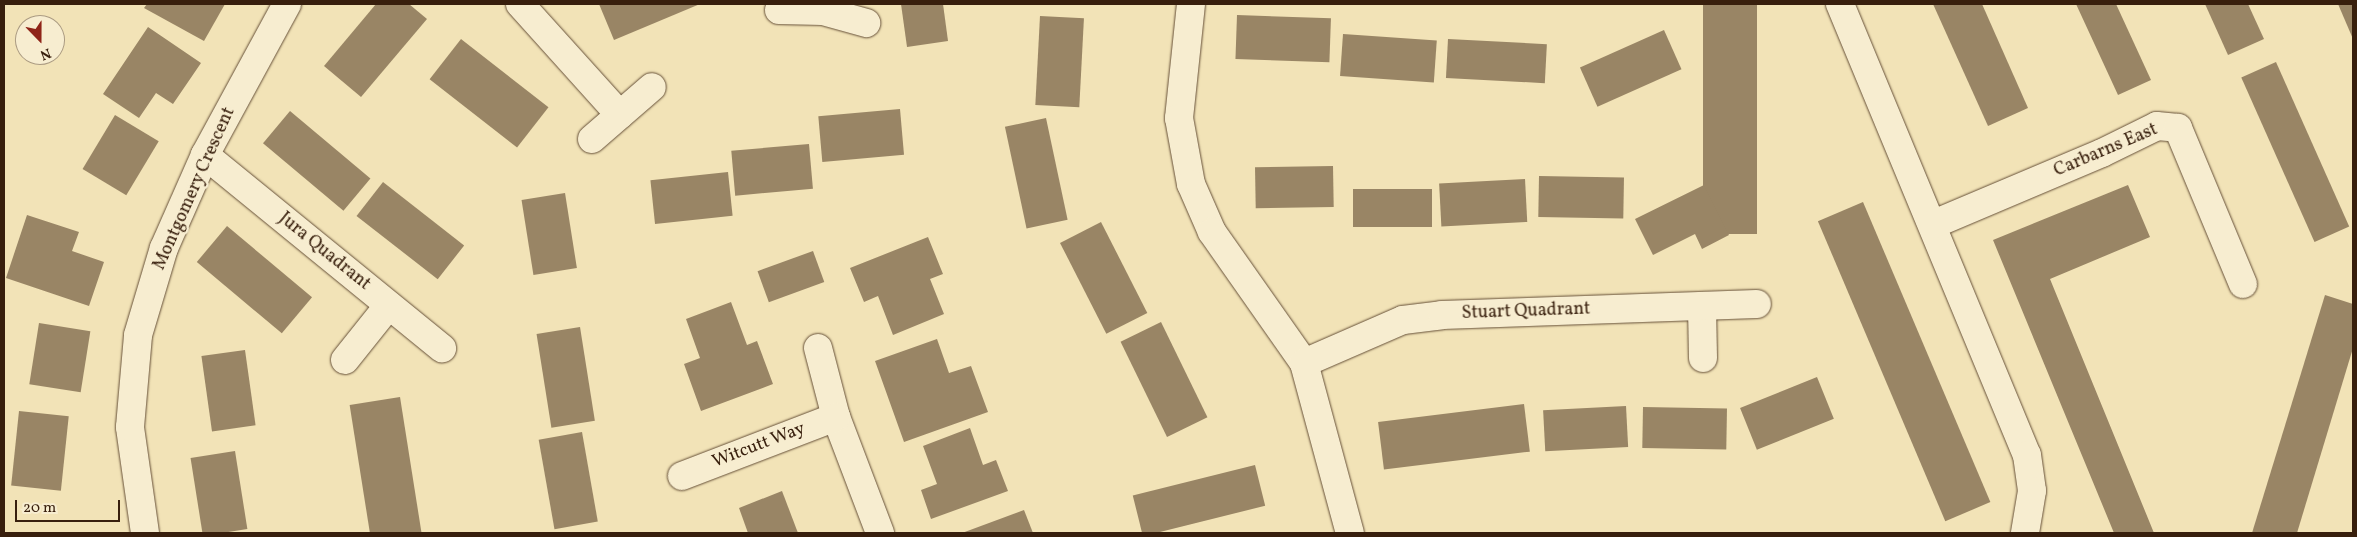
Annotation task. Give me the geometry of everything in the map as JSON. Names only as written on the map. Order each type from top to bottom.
[{"type":"street","name":"Montgomery Crescent","points":[[145,533],[130,427],[138,335],[164,248],[205,155],[287,4]]},
{"type":"street","points":[[520,4],[620,115]]},
{"type":"street","points":[[1191,4],[1179,118],[1191,184],[1212,232],[1304,363],[1350,533]]},
{"type":"street","points":[[1840,4],[1934,224],[2027,455],[2032,491],[2025,533]]},
{"type":"street","points":[[779,10],[823,8],[866,23]]},
{"type":"street","points":[[592,139],[652,87]]},
{"type":"street","name":"Carbarns East","points":[[1934,224],[2102,153],[2157,126],[2178,128],[2243,284]]},
{"type":"street","name":"Jura Quadrant","points":[[205,155],[442,348]]},
{"type":"street","name":"Stuart Quadrant","points":[[1304,363],[1403,320],[1434,316],[1757,304]]},
{"type":"street","points":[[345,360],[389,305]]},
{"type":"street","points":[[1702,306],[1704,358]]},
{"type":"street","points":[[818,348],[836,417],[880,533]]},
{"type":"street","name":"Witcutt Way","points":[[682,476],[836,417]]},
{"type":"building","points":[[147,4],[225,4],[204,41],[144,8]]},
{"type":"building","points":[[376,4],[409,4],[427,19],[361,97],[324,66]]},
{"type":"building","points":[[599,4],[700,4],[614,40]]},
{"type":"building","points":[[901,4],[943,4],[948,41],[907,47]]},
{"type":"building","points":[[1703,4],[1757,4],[1757,234],[1703,234]]},
{"type":"building","points":[[1933,4],[1982,4],[2028,108],[1988,126]]},
{"type":"building","points":[[2076,4],[2116,4],[2151,80],[2118,95]]},
{"type":"building","points":[[2205,4],[2248,4],[2264,39],[2228,55]]},
{"type":"building","points":[[2338,4],[2353,4],[2353,39]]},
{"type":"building","points":[[1237,15],[1331,18],[1329,62],[1235,59]]},
{"type":"building","points":[[1040,16],[1084,18],[1079,107],[1035,105]]},
{"type":"building","points":[[148,27],[201,63],[173,104],[156,93],[139,118],[103,94]]},
{"type":"building","points":[[1664,30],[1681,69],[1597,107],[1580,67]]},
{"type":"building","points":[[1343,34],[1437,41],[1434,82],[1340,76]]},
{"type":"building","points":[[461,39],[548,107],[517,148],[430,79]]},
{"type":"building","points":[[1448,39],[1547,44],[1545,83],[1446,78]]},
{"type":"building","points":[[2276,62],[2349,226],[2314,242],[2241,77]]},
{"type":"building","points":[[900,109],[904,155],[822,162],[818,116]]},
{"type":"building","points":[[290,111],[370,178],[343,211],[263,143]]},
{"type":"building","points":[[115,115],[159,141],[126,195],[83,169]]},
{"type":"building","points":[[1046,118],[1068,220],[1027,228],[1005,127]]},
{"type":"building","points":[[809,144],[813,189],[735,196],[731,151]]},
{"type":"building","points":[[1333,166],[1334,207],[1256,208],[1255,167]]},
{"type":"building","points":[[728,172],[733,216],[655,224],[650,180]]},
{"type":"building","points":[[1539,176],[1624,177],[1623,218],[1538,217]]},
{"type":"building","points":[[1525,179],[1527,222],[1441,226],[1439,184]]},
{"type":"building","points":[[383,182],[464,245],[438,279],[357,216]]},
{"type":"building","points":[[1704,185],[1729,235],[1702,249],[1695,234],[1653,255],[1635,219]]},
{"type":"building","points":[[2128,185],[2150,237],[2050,279],[2154,533],[2114,533],[1993,240]]},
{"type":"building","points":[[1353,189],[1432,189],[1432,227],[1353,227]]},
{"type":"building","points":[[565,193],[577,268],[533,275],[522,200]]},
{"type":"building","points":[[1863,202],[1990,502],[1945,521],[1818,221]]},
{"type":"building","points":[[27,215],[79,232],[72,251],[104,262],[89,306],[6,278]]},
{"type":"building","points":[[1101,222],[1147,313],[1106,334],[1060,243]]},
{"type":"building","points":[[227,226],[312,297],[282,333],[197,262]]},
{"type":"building","points":[[928,237],[943,274],[930,279],[944,314],[893,335],[878,296],[864,302],[850,268]]},
{"type":"building","points":[[813,251],[824,282],[769,302],[758,271]]},
{"type":"building","points":[[2325,295],[2353,304],[2353,348],[2297,533],[2252,533]]},
{"type":"building","points":[[731,302],[747,345],[757,341],[773,384],[701,411],[684,364],[700,358],[686,319]]},
{"type":"building","points":[[1161,322],[1207,417],[1167,437],[1121,342]]},
{"type":"building","points":[[39,323],[90,331],[81,392],[29,384]]},
{"type":"building","points":[[580,327],[595,421],[551,428],[537,334]]},
{"type":"building","points":[[937,339],[949,373],[971,366],[988,412],[904,442],[875,361]]},
{"type":"building","points":[[245,350],[256,425],[212,431],[201,356]]},
{"type":"building","points":[[1817,377],[1834,419],[1757,450],[1740,408]]},
{"type":"building","points":[[400,397],[422,533],[370,533],[350,405]]},
{"type":"building","points":[[1524,404],[1530,452],[1384,470],[1378,422]]},
{"type":"building","points":[[1626,406],[1628,447],[1545,451],[1543,410]]},
{"type":"building","points":[[1643,407],[1727,408],[1726,449],[1642,448]]},
{"type":"building","points":[[19,411],[69,416],[61,491],[11,486]]},
{"type":"building","points":[[970,428],[983,465],[996,460],[1008,491],[931,519],[921,490],[937,484],[923,446]]},
{"type":"building","points":[[582,432],[598,522],[554,529],[539,440]]},
{"type":"building","points":[[235,451],[247,529],[222,533],[202,533],[191,458]]},
{"type":"building","points":[[1255,465],[1265,506],[1156,533],[1142,533],[1133,495]]},
{"type":"building","points":[[782,491],[798,533],[748,533],[739,508]]},
{"type":"building","points":[[1024,510],[1033,533],[962,533]]}]
